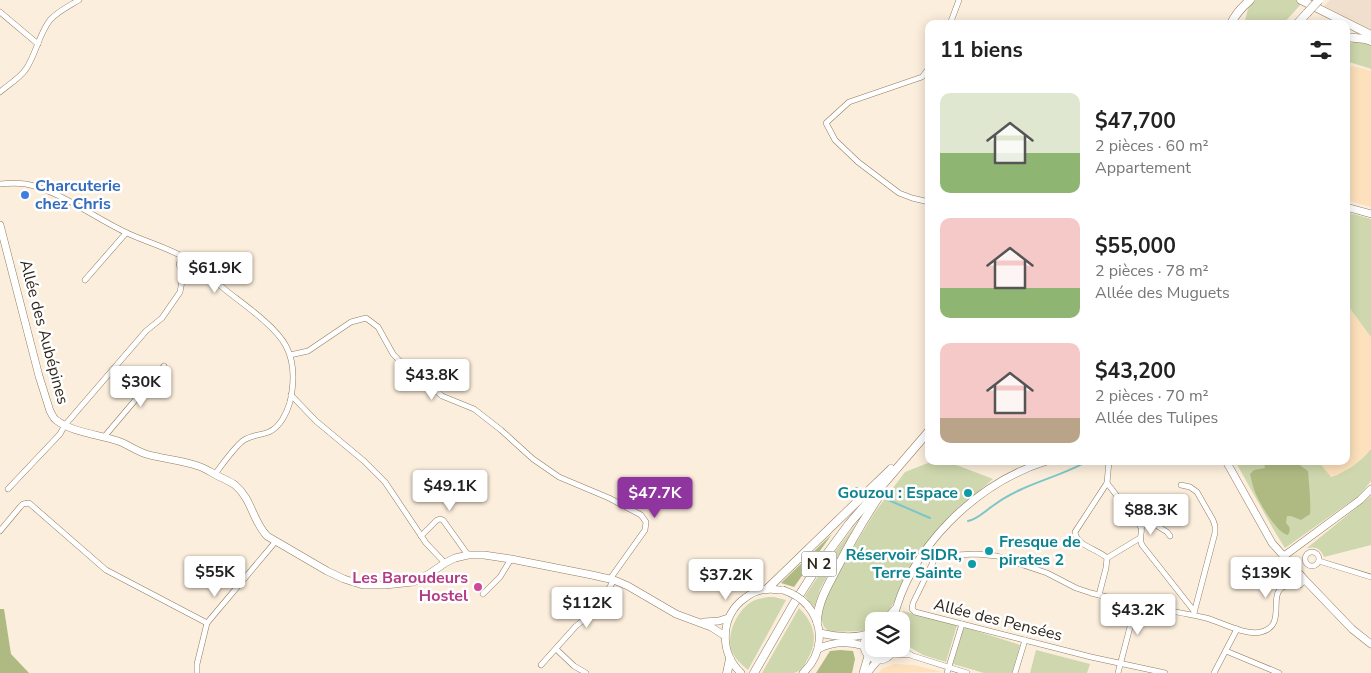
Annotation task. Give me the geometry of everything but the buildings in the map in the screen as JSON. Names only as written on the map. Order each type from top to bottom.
[{"type":"main road","points":[[1233,20],[1250,0]]},
{"type":"main road","points":[[1301,0],[1341,20]]},
{"type":"main road","points":[[1300,20],[1319,0]]},
{"type":"main road","points":[[1350,24],[1371,35]]},
{"type":"main road","points":[[1350,37],[1371,41]]},
{"type":"main road","name":"N 2","points":[[754,673],[818,566],[849,524],[925,436]]},
{"type":"main road","points":[[767,589],[923,438]]},
{"type":"main road","points":[[817,621],[822,598],[846,550],[899,467]]},
{"type":"main road","points":[[726,673],[730,659]]},
{"type":"street","points":[[0,92],[15,81],[25,70],[43,31],[50,21],[57,14],[79,0]]},
{"type":"street","points":[[952,20],[959,0]]},
{"type":"street","points":[[0,12],[38,44]]},
{"type":"street","points":[[925,73],[922,77],[849,102],[826,123],[835,140],[858,162],[899,193],[925,201]]},
{"type":"street","points":[[0,184],[27,184],[44,190],[126,233],[183,257],[259,317],[278,335],[290,355],[293,375],[288,409],[280,423],[274,428],[242,441],[215,474]]},
{"type":"street","points":[[1350,208],[1371,214]]},
{"type":"street","name":"Allée des Aubépines","points":[[0,225],[39,376],[53,416],[57,421],[120,442],[145,454],[198,466],[235,485],[250,504],[260,529],[267,536],[344,579],[363,585],[413,582],[455,558],[468,555],[484,555],[612,580],[628,586],[676,614],[712,627],[724,636]]},
{"type":"street","points":[[85,280],[126,233]]},
{"type":"street","points":[[8,489],[60,434],[65,425],[146,331],[162,318],[180,292],[182,273],[179,264],[183,257]]},
{"type":"street","points":[[290,355],[308,351],[351,322],[366,318],[378,327],[393,354],[409,371],[442,396],[474,409],[533,459],[559,477],[609,498],[642,515],[646,522],[645,530],[612,580],[598,608],[576,626],[541,665]]},
{"type":"street","points":[[104,437],[164,366]]},
{"type":"street","points":[[291,395],[316,421],[364,461],[385,482],[430,548],[446,563]]},
{"type":"street","points":[[895,612],[908,580],[934,539],[952,520],[982,494],[1034,465]]},
{"type":"street","points":[[1107,558],[1080,542],[1075,536],[1107,483],[1109,465]]},
{"type":"street","points":[[1228,465],[1269,539],[1352,629],[1371,644]]},
{"type":"street","points":[[1107,483],[1141,527],[1140,538],[1142,545],[1193,613]]},
{"type":"street","points":[[1181,485],[1190,486],[1197,492],[1215,526],[1215,533],[1193,613]]},
{"type":"street","points":[[1284,556],[1360,500],[1371,489]]},
{"type":"street","points":[[0,531],[23,504],[29,503],[106,570],[207,623]]},
{"type":"street","points":[[421,536],[440,518],[468,555]]},
{"type":"street","points":[[1141,527],[1151,522],[1170,536]]},
{"type":"street","points":[[1107,558],[1140,538]]},
{"type":"street","points":[[197,673],[197,664],[207,623],[276,541]]},
{"type":"street","points":[[926,550],[936,556],[976,554],[997,556],[1047,573],[1076,588],[1099,595],[1136,604],[1193,613],[1237,629],[1260,632],[1275,624],[1277,593],[1287,585],[1300,585],[1305,580]]},
{"type":"street","name":"Allée des Pensées","points":[[936,556],[913,603],[912,609],[915,612],[1165,673]]},
{"type":"street","points":[[1099,595],[1107,558]]},
{"type":"street","points":[[483,594],[500,577],[511,560]]},
{"type":"street","points":[[1319,561],[1371,577]]},
{"type":"street","points":[[739,671],[730,659],[726,648],[724,636],[728,618],[736,605],[748,596],[757,591],[767,589],[792,593],[807,605],[817,621],[820,633],[818,649],[810,666],[804,673]]},
{"type":"street","points":[[1118,673],[1136,604]]},
{"type":"street","points":[[893,612],[896,608]]},
{"type":"street","name":"Allée des Aubépines","points":[[699,622],[719,621],[728,618]]},
{"type":"street","points":[[947,670],[962,624]]},
{"type":"street","points":[[1214,673],[1237,629]]},
{"type":"street","points":[[820,633],[831,636],[865,633]]},
{"type":"street","points":[[1015,673],[1026,640]]},
{"type":"street","points":[[818,649],[828,644],[855,643],[864,646],[865,641]]},
{"type":"street","points":[[556,649],[574,666],[586,673]]},
{"type":"street","points":[[1226,651],[1279,673]]},
{"type":"street","points":[[910,655],[947,670],[967,673]]},
{"type":"street","points":[[863,673],[868,657]]},
{"type":"street","points":[[870,657],[878,660],[889,657]]},
{"type":"street","points":[[868,673],[878,660]]},
{"type":"shaded area","points":[[1330,0],[1371,0],[1371,32],[1350,20],[1324,6]]},
{"type":"shaded area","points":[[1350,66],[1371,71],[1371,207],[1350,201]]},
{"type":"shaded area","points":[[1350,308],[1371,337],[1371,449],[1357,463],[1343,473],[1330,477],[1321,465],[1350,465]]},
{"type":"shaded area","points":[[895,664],[914,665],[942,672],[878,673],[883,668]]},
{"type":"green space","points":[[1255,0],[1297,0],[1302,3],[1287,20],[1245,20],[1248,9]]},
{"type":"green space","points":[[1350,43],[1371,45],[1371,69],[1350,62]]},
{"type":"green space","points":[[1350,213],[1371,219],[1371,337],[1350,308]]},
{"type":"green space","points":[[1371,449],[1371,481],[1363,491],[1285,548],[1237,465],[1321,465],[1331,477],[1353,466]]},
{"type":"green space","points":[[925,464],[956,465],[993,479],[955,511],[930,539],[888,612],[865,612],[865,630],[863,631],[830,632],[822,623],[823,603],[875,512],[905,472]]},
{"type":"green space","points":[[1264,465],[1300,465],[1308,471],[1310,514],[1301,520],[1287,516],[1286,523],[1290,530],[1288,535],[1283,533],[1272,522],[1255,491],[1250,474],[1254,470],[1265,468]]},
{"type":"green space","points":[[1371,496],[1371,545],[1324,557],[1318,549],[1313,547],[1307,548]]},
{"type":"green space","points":[[856,524],[820,589],[814,608],[805,596]]},
{"type":"green space","points":[[832,534],[794,587],[781,583]]},
{"type":"green space","points":[[768,597],[786,600],[748,670],[732,652],[730,642],[732,628],[743,609],[755,600]]},
{"type":"green space","points":[[799,608],[809,620],[814,633],[813,646],[806,662],[802,668],[793,673],[762,673]]},
{"type":"green space","points":[[0,609],[4,609],[11,654],[29,673],[0,673]]},
{"type":"green space","points":[[910,613],[957,625],[946,662],[923,655],[910,647]]},
{"type":"green space","points":[[964,627],[1020,645],[1012,673],[984,673],[953,664]]},
{"type":"green space","points":[[1036,650],[1090,664],[1087,673],[1030,673]]},
{"type":"green space","points":[[830,651],[853,651],[855,659],[852,673],[816,673]]},
{"type":"waterway","points":[[968,521],[978,517],[1016,492],[1080,465]]},
{"type":"waterway","points":[[856,488],[861,490]]},
{"type":"waterway","points":[[886,499],[930,518]]},
{"type":"place","name":"Charcuterie chez Chris","points":[[25,195]]},
{"type":"place","name":"Gouzou : Espace","points":[[968,493]]},
{"type":"place","name":"Fresque de pirates 2","points":[[989,551]]},
{"type":"place","name":"Réservoir SIDR, Terre Sainte","points":[[972,564]]},
{"type":"place","name":"Les Baroudeurs Hostel","points":[[478,587]]}]
